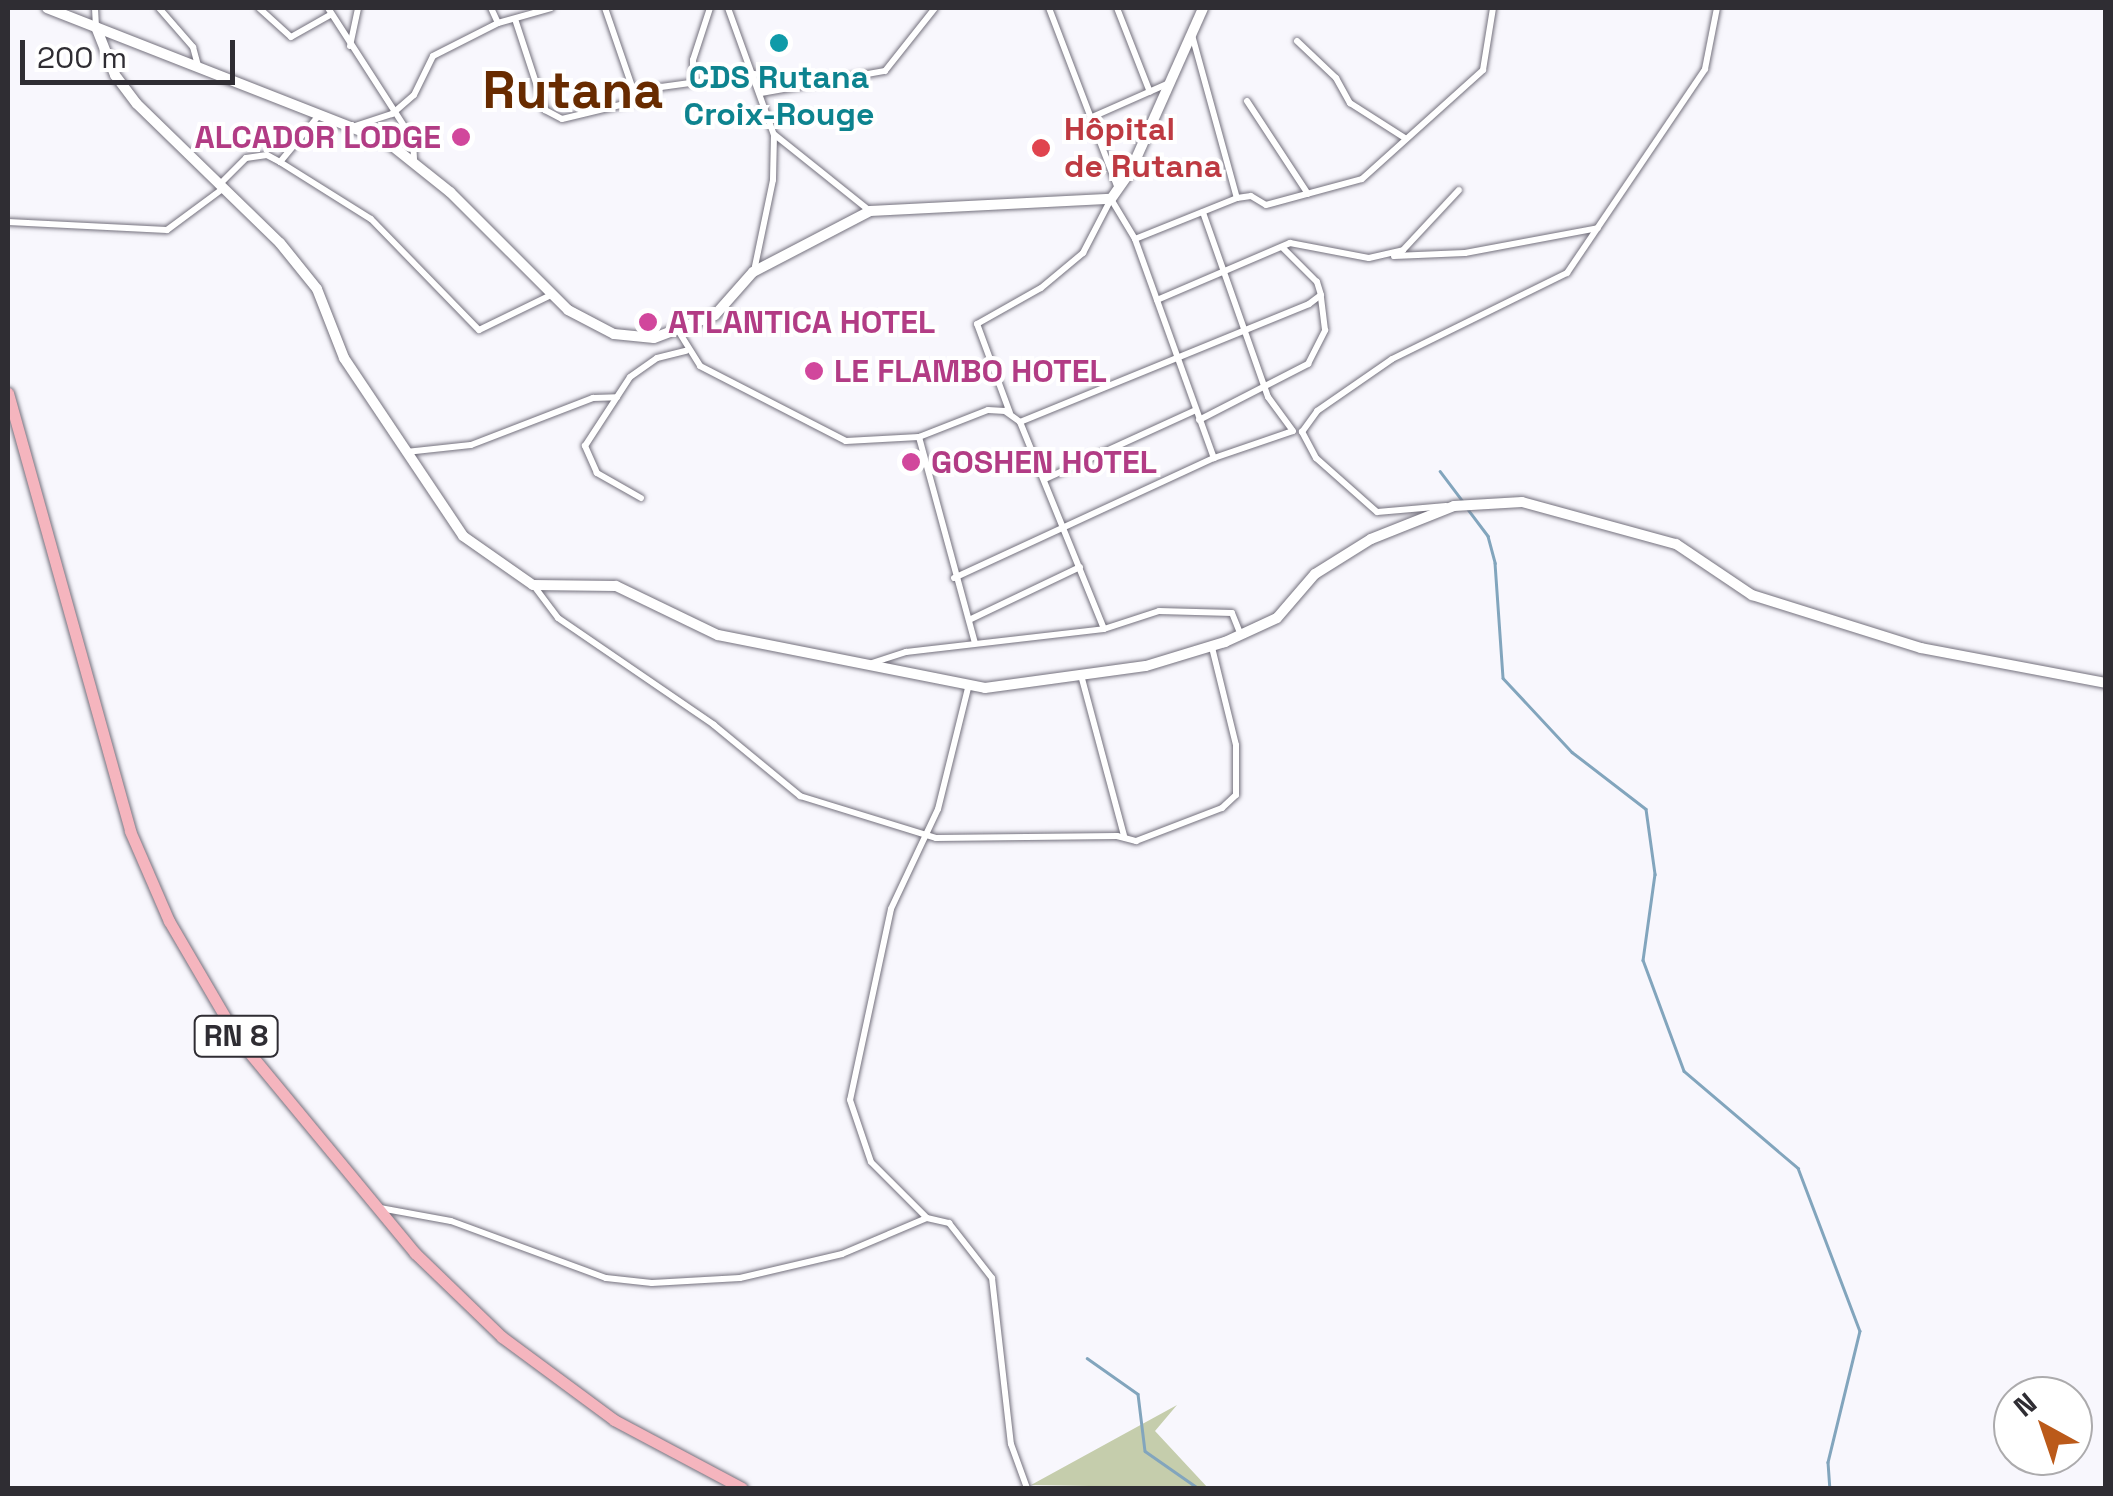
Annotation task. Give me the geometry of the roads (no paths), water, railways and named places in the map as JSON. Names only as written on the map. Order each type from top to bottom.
[{"type":"main road","name":"RN 8","points":[[8,393],[100,738],[130,830],[170,921],[238,1038],[374,1207],[455,1294],[558,1381],[687,1464],[742,1488]]},
{"type":"street","points":[[47,8],[355,126],[414,159],[550,295],[614,334],[680,332],[728,306],[753,272],[774,180],[774,134],[728,8]]},
{"type":"street","points":[[96,8],[96,27],[115,74],[137,104],[219,189],[280,243],[317,289],[344,358],[463,536],[533,585],[558,618],[714,724],[800,796],[928,836],[1124,838],[1136,842],[1167,833],[1236,795],[1236,745],[1212,646]]},
{"type":"street","points":[[159,8],[193,46],[198,66]]},
{"type":"street","points":[[259,8],[291,37],[329,11],[392,114],[413,140],[414,159]]},
{"type":"street","points":[[350,47],[358,8]]},
{"type":"street","points":[[492,8],[498,23]]},
{"type":"street","points":[[355,126],[392,114],[414,95],[433,56],[498,23],[551,8]]},
{"type":"street","points":[[605,8],[637,102]]},
{"type":"street","points":[[693,83],[693,60],[710,8]]},
{"type":"street","points":[[760,93],[885,71],[934,8]]},
{"type":"street","points":[[1050,8],[1115,196],[1135,239],[1214,458]]},
{"type":"street","points":[[1118,8],[1150,92]]},
{"type":"street","points":[[1010,415],[978,324],[1041,288],[1083,253],[1115,196],[1203,8]]},
{"type":"street","points":[[1135,239],[1237,198],[1251,196],[1266,204],[1362,179],[1482,70],[1493,8]]},
{"type":"street","points":[[1717,8],[1704,69],[1568,273],[1392,359],[1318,411],[1302,432],[1316,458],[1377,512],[1522,502],[1561,509],[1690,550],[1752,595],[1921,648],[2106,682]]},
{"type":"street","points":[[515,18],[552,118],[637,102],[661,87],[754,74]]},
{"type":"street","points":[[1192,34],[1237,198]]},
{"type":"street","points":[[1297,40],[1336,78],[1350,103],[1405,138]]},
{"type":"street","points":[[1090,118],[1170,83]]},
{"type":"street","points":[[1247,101],[1308,194]]},
{"type":"street","points":[[280,162],[321,113]]},
{"type":"street","points":[[774,134],[870,210]]},
{"type":"street","points":[[8,222],[167,230],[219,189],[246,158],[267,156],[372,219],[478,330],[550,295]]},
{"type":"street","points":[[1388,255],[1412,244],[1458,190]]},
{"type":"street","points":[[753,272],[870,210],[1115,196]]},
{"type":"street","points":[[954,578],[1066,532],[1214,458],[1222,460],[1293,431],[1264,387],[1203,212]]},
{"type":"street","points":[[1157,300],[1282,247],[1388,255],[1465,253],[1598,228]]},
{"type":"street","points":[[1200,420],[1308,364],[1325,330],[1321,295],[1307,268],[1282,247]]},
{"type":"street","points":[[1020,422],[1246,331],[1321,295]]},
{"type":"street","points":[[680,332],[686,351],[700,366],[846,440],[920,437],[988,410],[1010,415],[1020,422],[1104,629]]},
{"type":"street","points":[[641,498],[585,460],[584,446],[630,377],[657,358],[686,351]]},
{"type":"street","points":[[404,452],[471,445],[593,398],[617,396]]},
{"type":"street","points":[[1045,479],[1196,410]]},
{"type":"street","points":[[920,437],[954,578],[975,643]]},
{"type":"street","points":[[533,585],[616,586],[718,635],[870,663],[968,688],[1146,666],[1212,646],[1278,618],[1315,574],[1371,539],[1454,506]]},
{"type":"street","points":[[969,620],[1080,567]]},
{"type":"street","points":[[870,663],[975,643],[1104,629],[1159,612],[1232,613],[1242,634]]},
{"type":"street","points":[[1080,672],[1124,838]]},
{"type":"street","points":[[968,688],[964,725],[928,836],[891,909],[850,1100],[871,1162],[926,1218],[949,1224],[992,1278],[1011,1444],[1027,1488]]},
{"type":"street","points":[[374,1207],[452,1221],[606,1278],[652,1282],[740,1278],[868,1247],[926,1218]]},
{"type":"waterway","points":[[1440,471],[1463,502]]},
{"type":"waterway","points":[[1467,508],[1488,536],[1495,563],[1503,678],[1572,752],[1646,809],[1655,874],[1643,960],[1684,1071],[1798,1168],[1860,1331],[1828,1462],[1830,1488]]},
{"type":"waterway","points":[[1087,1358],[1138,1394],[1145,1451],[1198,1488]]},
{"type":"place","name":"CDS Rutana Croix-Rouge","points":[[779,43]]},
{"type":"place","name":"ALCADOR LODGE","points":[[461,137]]},
{"type":"place","name":"Hôpital de Rutana","points":[[1041,148]]},
{"type":"place","name":"ATLANTICA HOTEL","points":[[648,322]]},
{"type":"place","name":"LE FLAMBO HOTEL","points":[[814,371]]},
{"type":"place","name":"GOSHEN HOTEL","points":[[911,462]]},
{"type":"district","name":"Rutana","points":[[573,91]]}]
